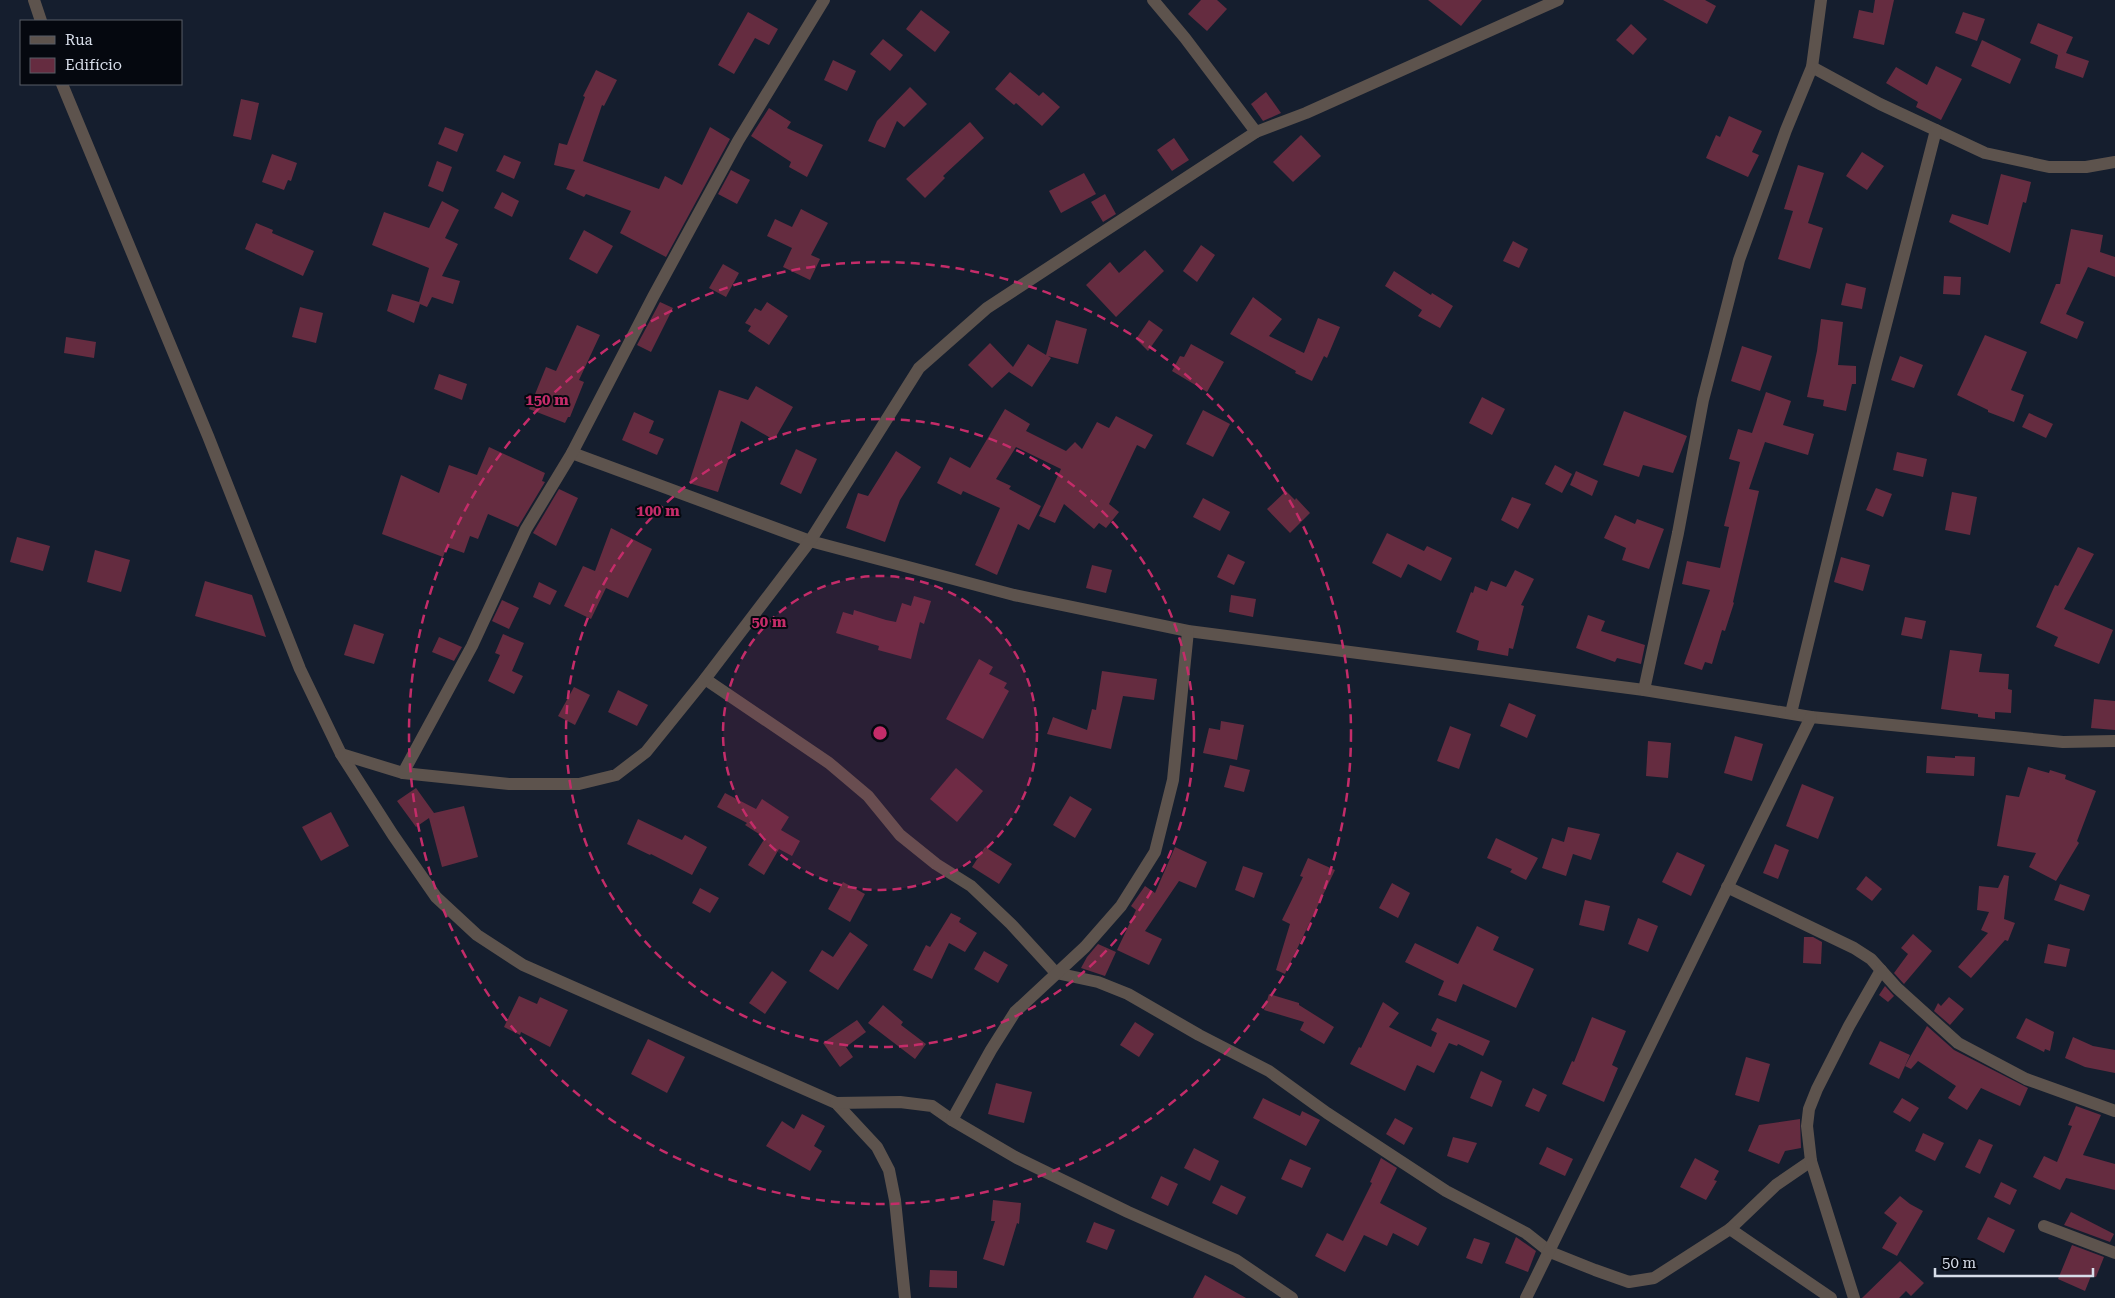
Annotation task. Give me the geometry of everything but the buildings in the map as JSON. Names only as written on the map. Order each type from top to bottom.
[{"type":"street","points":[[34,0],[41,20]]},
{"type":"street","points":[[403,773],[472,646],[526,529],[572,453],[653,297],[738,141],[824,0]]},
{"type":"street","points":[[1153,0],[1185,38],[1256,132]]},
{"type":"street","points":[[341,754],[403,773],[518,784],[580,784],[616,775],[646,752],[705,680],[810,541],[919,368],[987,308],[1256,132],[1306,113],[1558,0]]},
{"type":"street","points":[[1644,690],[1678,534],[1703,400],[1739,260],[1786,130],[1812,67],[1820,0]]},
{"type":"street","points":[[1812,67],[1880,104],[1985,153],[2049,167],[2086,167],[2115,162]]},
{"type":"street","points":[[62,85],[208,436],[300,669],[341,754],[393,835],[436,897],[477,936],[523,965],[836,1103],[877,1147],[889,1170],[896,1209],[905,1298]]},
{"type":"street","points":[[1791,713],[1876,363],[1936,130]]},
{"type":"street","points":[[572,453],[810,541],[1014,595],[1188,631],[1644,690],[1811,716],[2063,742],[2115,741]]},
{"type":"street","points":[[952,1120],[991,1050],[1015,1012],[1085,947],[1121,906],[1155,852],[1173,780],[1188,631]]},
{"type":"street","points":[[705,680],[830,762],[868,796],[900,835],[936,864],[971,886],[1011,924],[1056,974],[1098,982],[1128,994],[1199,1035],[1270,1072],[1327,1113],[1446,1191],[1526,1233],[1550,1252],[1629,1282],[1654,1278],[1730,1229],[1776,1185],[1810,1162]]},
{"type":"street","points":[[1526,1298],[1811,716]]},
{"type":"street","points":[[1727,886],[1854,948],[1871,959],[1897,988],[1958,1043],[2026,1079],[2115,1111]]},
{"type":"street","points":[[1854,1298],[1810,1162],[1807,1126],[1809,1109],[1849,1026],[1881,970]]},
{"type":"street","points":[[836,1103],[900,1102],[932,1106],[952,1120],[1017,1158],[1128,1212],[1236,1260],[1292,1298]]},
{"type":"street","points":[[2044,1226],[2115,1253]]},
{"type":"street","points":[[1730,1229],[1831,1298]]}]
